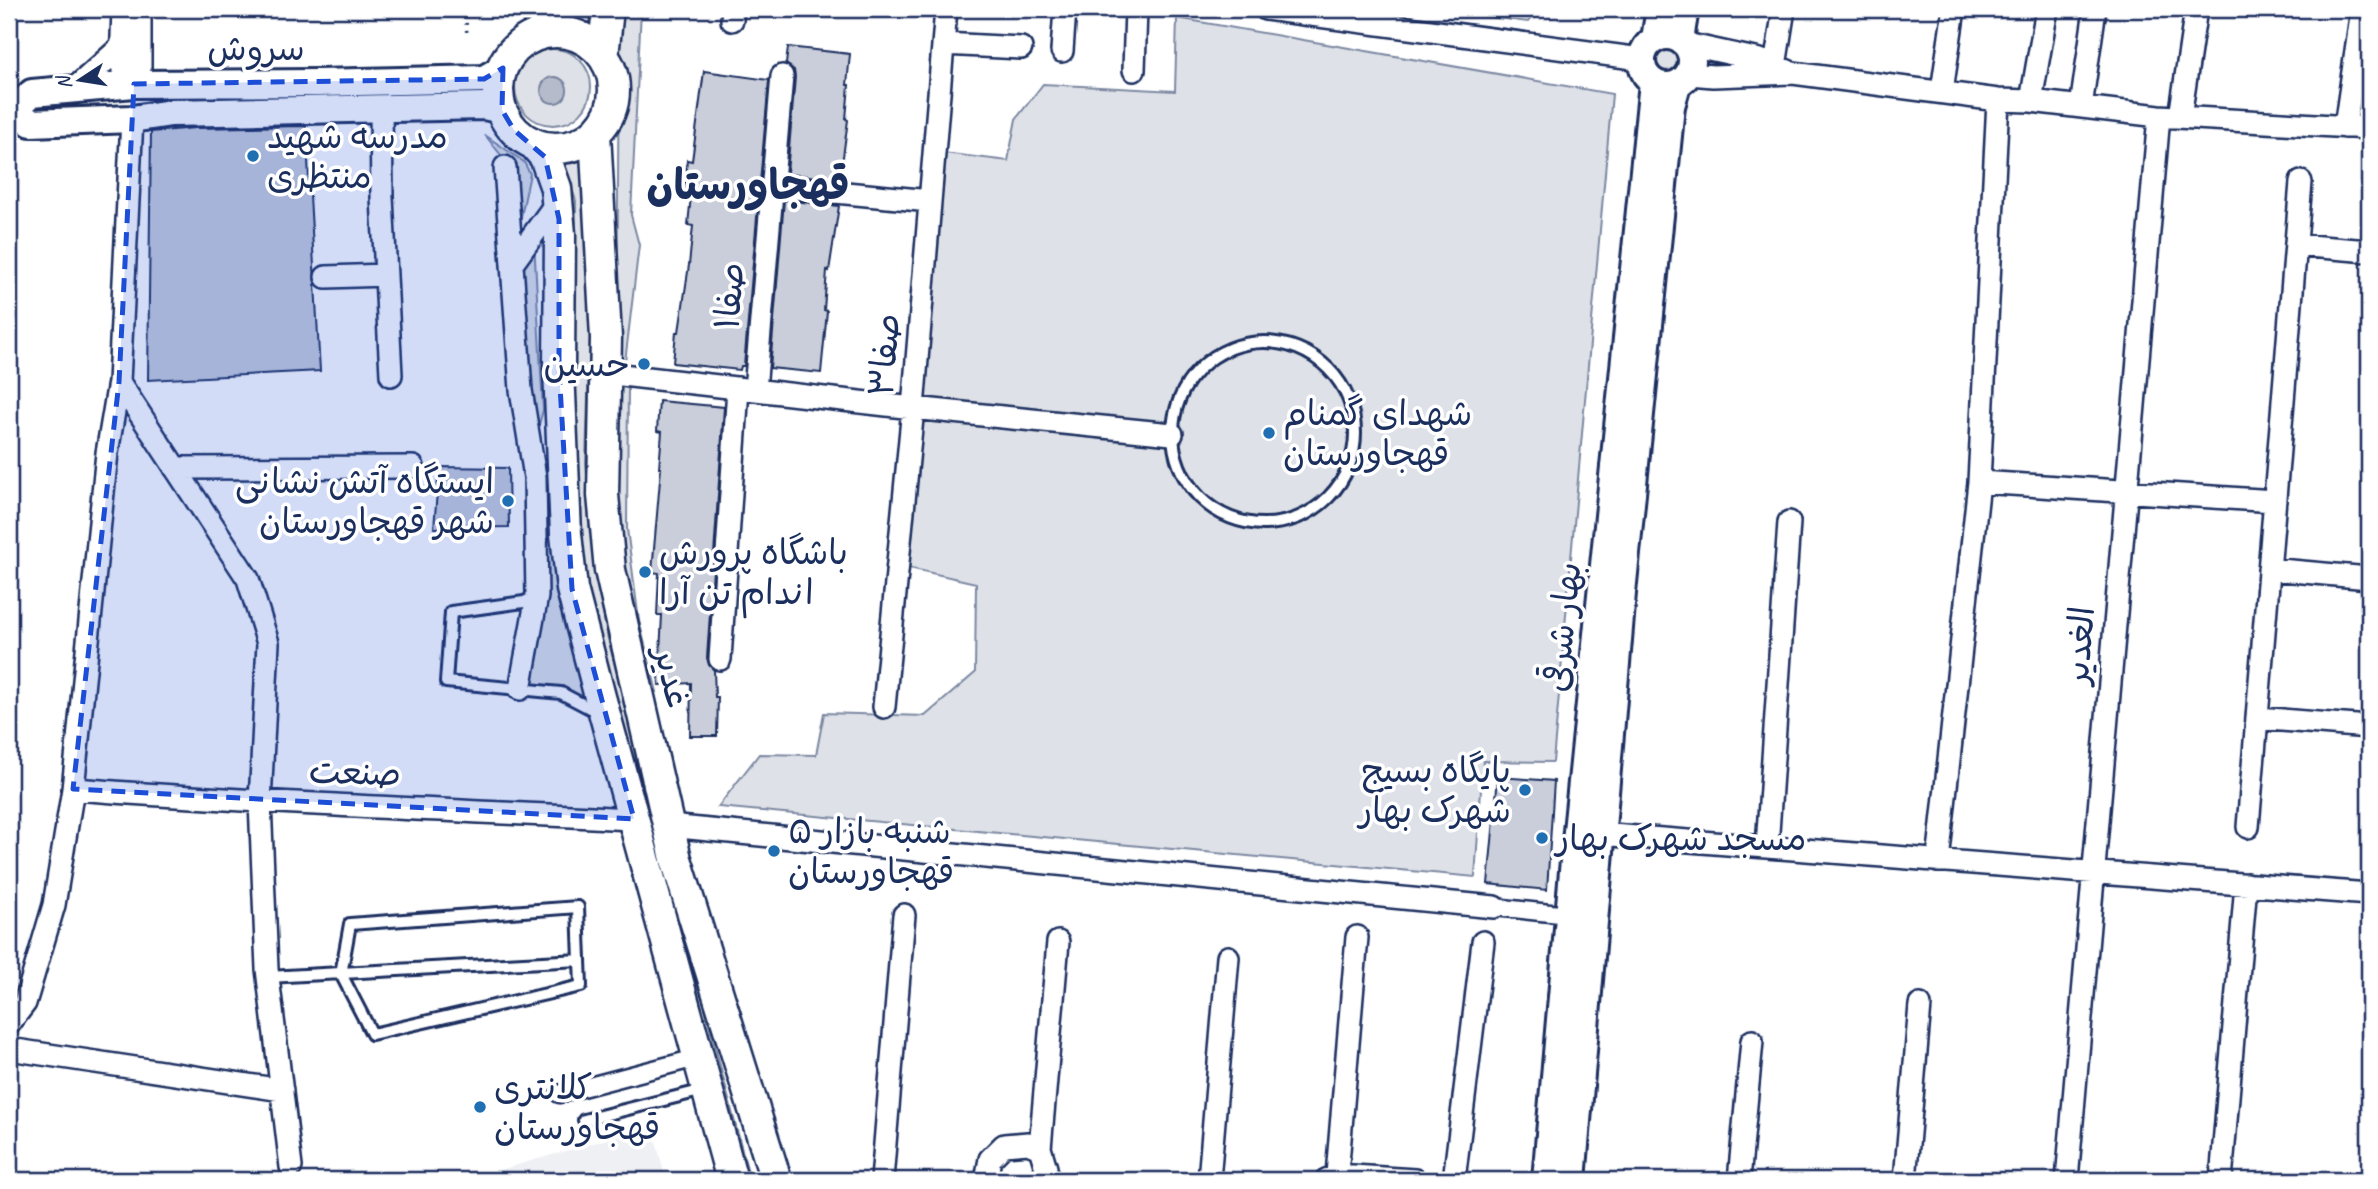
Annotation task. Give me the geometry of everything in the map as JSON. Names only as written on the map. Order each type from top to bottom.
[{"type":"main road","points":[[603,56],[608,9]]},
{"type":"main road","points":[[533,144],[549,148],[581,143],[595,134],[605,121],[614,95],[610,68],[603,56],[584,39],[559,32],[551,20],[508,57],[503,68],[498,96],[502,110],[514,130],[545,157],[556,188],[560,234],[559,369],[566,534],[572,589],[732,1180]]},
{"type":"main road","name":"غدیر","points":[[595,134],[606,338],[603,495],[610,570],[680,872],[776,1180]]},
{"type":"street","points":[[123,9],[121,64],[134,84]]},
{"type":"street","points":[[9,1024],[25,1003],[54,905],[73,789],[107,453],[119,383],[134,84],[140,68],[140,9]]},
{"type":"street","name":"صفا۳","points":[[884,706],[913,408],[946,9]]},
{"type":"street","points":[[1062,51],[1065,9]]},
{"type":"street","points":[[1134,70],[1136,9]]},
{"type":"street","points":[[1266,9],[1669,60],[1713,76],[1784,70]]},
{"type":"street","points":[[1660,9],[1669,60]]},
{"type":"street","points":[[1669,60],[1685,9]]},
{"type":"street","points":[[1784,9],[1784,70]]},
{"type":"street","points":[[1942,91],[1954,9]]},
{"type":"street","points":[[2031,101],[2047,9]]},
{"type":"street","points":[[2081,107],[2095,9]]},
{"type":"street","name":"الغدیر","points":[[2067,1180],[2127,490],[2169,116],[2196,9]]},
{"type":"street","points":[[2345,127],[2361,9]]},
{"type":"street","points":[[943,44],[1021,48]]},
{"type":"street","points":[[74,89],[122,47]]},
{"type":"street","points":[[1669,60],[1723,51],[1784,70],[1998,100],[2169,116],[2369,128]]},
{"type":"street","name":"بهار شرقی","points":[[1572,1180],[1589,833],[1625,565],[1671,106],[1669,60]]},
{"type":"street","name":"سروش","points":[[502,110],[484,106],[171,113],[132,119],[31,123],[12,110],[32,93],[74,89],[134,84],[484,79],[503,68]]},
{"type":"street","name":"صفا۱","points":[[720,659],[746,389],[777,194],[782,76]]},
{"type":"street","points":[[1938,860],[1979,482],[1998,100]]},
{"type":"street","points":[[381,108],[391,375]]},
{"type":"street","points":[[505,167],[521,390],[535,477],[537,596],[520,689]]},
{"type":"street","points":[[2248,827],[2301,182]]},
{"type":"street","points":[[777,194],[930,201]]},
{"type":"street","points":[[512,264],[557,201]]},
{"type":"street","points":[[2296,245],[2369,251]]},
{"type":"street","points":[[326,277],[386,275]]},
{"type":"street","points":[[604,373],[1172,434]]},
{"type":"street","points":[[119,383],[248,579],[268,643],[260,802],[268,977],[291,1167]]},
{"type":"street","points":[[535,477],[562,437]]},
{"type":"street","points":[[175,468],[413,467]]},
{"type":"street","points":[[1979,482],[2275,501]]},
{"type":"street","points":[[1767,847],[1789,522]]},
{"type":"street","points":[[2269,569],[2369,578]]},
{"type":"street","points":[[2257,718],[2369,727]]},
{"type":"street","name":"صنعت","points":[[73,789],[260,802],[634,820]]},
{"type":"street","points":[[668,826],[1569,915]]},
{"type":"street","points":[[1589,833],[2369,894]]},
{"type":"street","name":"بهار شرقی","points":[[1546,1180],[1569,915],[1589,833]]},
{"type":"street","points":[[2221,1180],[2246,884]]},
{"type":"street","points":[[882,1180],[904,915]]},
{"type":"street","points":[[1357,937],[1331,1178],[1415,1180]]},
{"type":"street","points":[[1046,1180],[1046,1168],[1040,1148],[1058,942]]},
{"type":"street","points":[[1454,1180],[1483,942]]},
{"type":"street","points":[[1209,1180],[1228,957]]},
{"type":"street","points":[[1905,1180],[1920,1005]]},
{"type":"street","points":[[1739,1180],[1752,1041]]},
{"type":"street","points":[[9,1049],[282,1090]]},
{"type":"street","points":[[559,1094],[700,1057]]},
{"type":"street","points":[[986,1180],[990,1160],[1004,1144],[1028,1143],[1040,1148]]},
{"type":"lane","points":[[1268,341],[1289,344],[1308,352],[1325,365],[1339,381],[1349,400],[1355,442],[1346,472],[1328,499],[1291,520],[1270,524],[1249,523],[1210,507],[1183,475],[1175,455],[1172,434],[1174,413],[1181,393],[1193,374],[1208,360],[1226,349],[1247,342],[1268,341]]},
{"type":"lane","points":[[537,596],[524,602],[451,612],[446,682],[561,693],[605,716]]},
{"type":"lane","points":[[578,907],[581,986],[372,1034],[341,974],[350,924],[578,907]]},
{"type":"lane","points":[[268,977],[580,960]]},
{"type":"lane","points":[[584,1120],[708,1089]]},
{"type":"path","points":[[465,9],[467,35]]},
{"type":"highlighted area","points":[[503,68],[502,110],[514,130],[545,157],[559,219],[559,369],[572,589],[634,819],[73,789],[119,382],[134,84],[484,79]]},
{"type":"shaded area","points":[[566,9],[594,9],[594,21],[589,30],[564,17]]},
{"type":"shaded area","points":[[620,9],[641,9],[631,215],[639,245],[625,362],[616,363],[619,97]]},
{"type":"shaded area","points":[[1426,9],[1538,9],[1528,22]]},
{"type":"shaded area","name":"شهدای گمنام قهجاورستان","points":[[1177,18],[1612,94],[1553,762],[1483,761],[1475,877],[718,807],[759,754],[816,755],[824,713],[925,716],[975,673],[976,583],[909,568],[944,153],[1008,161],[1016,119],[1043,84],[1175,91]]},
{"type":"shaded area","points":[[1667,40],[1682,46],[1688,61],[1682,76],[1667,82],[1652,76],[1646,61],[1652,46]]},
{"type":"shaded area","points":[[553,49],[567,52],[580,60],[588,73],[591,87],[588,101],[580,114],[567,122],[553,125],[539,122],[526,114],[518,101],[515,87],[518,73],[526,60],[539,52]]},
{"type":"shaded area","points":[[485,135],[524,162],[530,174],[519,226],[508,164]]},
{"type":"shaded area","points":[[591,144],[593,227],[586,463],[594,562],[607,635],[750,1180],[738,1180],[582,584],[574,414],[576,201],[561,154]]},
{"type":"shaded area","points":[[534,240],[543,410],[537,432],[528,393],[522,264]]},
{"type":"shaded area","points":[[628,385],[627,529],[639,621],[657,692],[645,691],[618,549],[616,387]]},
{"type":"shaded area","points":[[548,509],[567,601],[596,704],[559,689],[527,684],[541,604]]},
{"type":"shaded area","points":[[652,1126],[666,1180],[465,1180]]},
{"type":"water","points":[[554,77],[563,81],[567,90],[563,99],[554,103],[545,99],[541,90],[545,81]]},
{"type":"building","points":[[788,47],[850,54],[848,120],[840,179],[787,174],[795,77],[794,70],[786,64]]},
{"type":"building","points":[[704,71],[769,80],[744,366],[741,366],[740,370],[673,363],[693,226],[688,225],[691,195],[684,194],[687,160],[692,161]]},
{"type":"building","name":"مدرسه شهید منتظری","points":[[306,126],[320,371],[148,380],[151,132],[195,128]]},
{"type":"building","points":[[784,200],[839,206],[829,271],[827,270],[824,310],[827,311],[821,373],[770,368]]},
{"type":"building","points":[[659,401],[724,407],[707,658],[714,670],[715,697],[718,697],[717,736],[690,736],[691,683],[659,685],[657,653],[660,653],[662,615],[657,615],[659,573],[652,572],[661,468],[662,432],[657,431]]},
{"type":"building","points":[[439,467],[508,468],[509,527],[434,528]]},
{"type":"building","points":[[1498,777],[1554,781],[1547,890],[1488,884]]},
{"type":"place","name":"مدرسه شهید منتظری","points":[[253,156]]},
{"type":"place","name":"حسین","points":[[644,364]]},
{"type":"place","name":"شهدای گمنام قهجاورستان","points":[[1269,433]]},
{"type":"place","name":"ایستگاه آتش نشانی شهر قهجاورستان","points":[[508,501]]},
{"type":"place","name":"باشگاه پرورش اندام تن آرا","points":[[645,572]]},
{"type":"place","name":"پایگاه بسیج شهرک بهار","points":[[1525,790]]},
{"type":"place","name":"مسجد شهرک بهار","points":[[1542,838]]},
{"type":"place","name":"۵ شنبه بازار قهجاورستان","points":[[774,851]]},
{"type":"place","name":"کلانتری قهجاورستان","points":[[480,1107]]},
{"type":"district","name":"قهجاورستان","points":[[748,184]]}]
